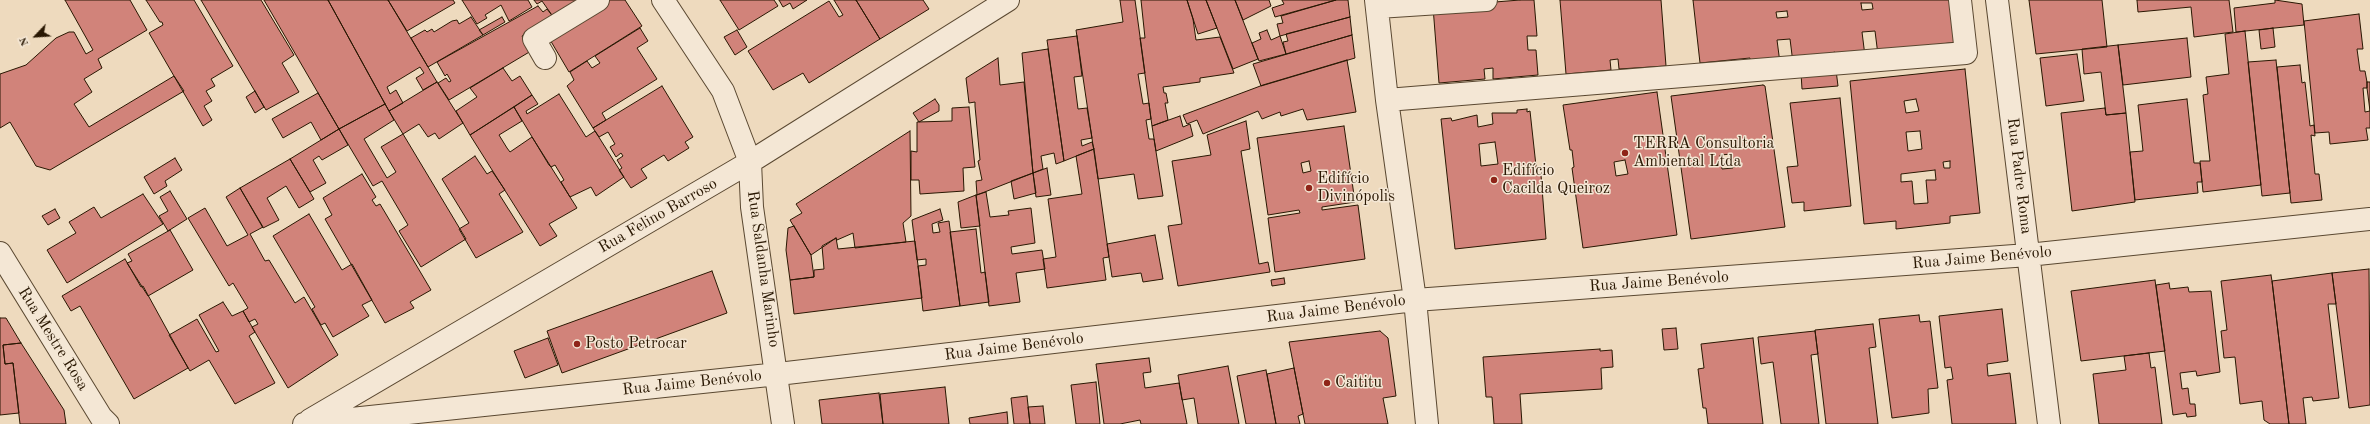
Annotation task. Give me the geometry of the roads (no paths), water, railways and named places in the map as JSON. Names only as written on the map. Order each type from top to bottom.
[{"type":"street","points":[[545,58],[534,39],[598,0]]},
{"type":"street","name":"Rua Saldanha Marinho","points":[[663,0],[723,91],[750,162],[752,207],[778,374],[783,424]]},
{"type":"street","name":"Rua Felino Barroso","points":[[304,424],[750,162],[1008,0]]},
{"type":"street","points":[[1427,424],[1414,300],[1387,100],[1377,4],[1486,0]]},
{"type":"street","points":[[1387,100],[1966,53],[1960,0]]},
{"type":"street","name":"Rua Padre Roma","points":[[1997,0],[2049,424]]},
{"type":"street","name":"Rua Jaime Benévolo","points":[[304,424],[778,374],[1414,300],[2028,254],[2370,219]]},
{"type":"street","name":"Rua Mestre Rosa","points":[[0,253],[102,417],[108,424]]},
{"type":"place","name":"TERRA Consultoria Ambiental Ltda","points":[[1625,153]]},
{"type":"place","name":"Edifício Cacilda Queiroz","points":[[1494,180]]},
{"type":"place","name":"Edifício Divinópolis","points":[[1309,188]]},
{"type":"place","name":"Posto Petrocar","points":[[577,344]]},
{"type":"place","name":"Caititu","points":[[1327,383]]}]
